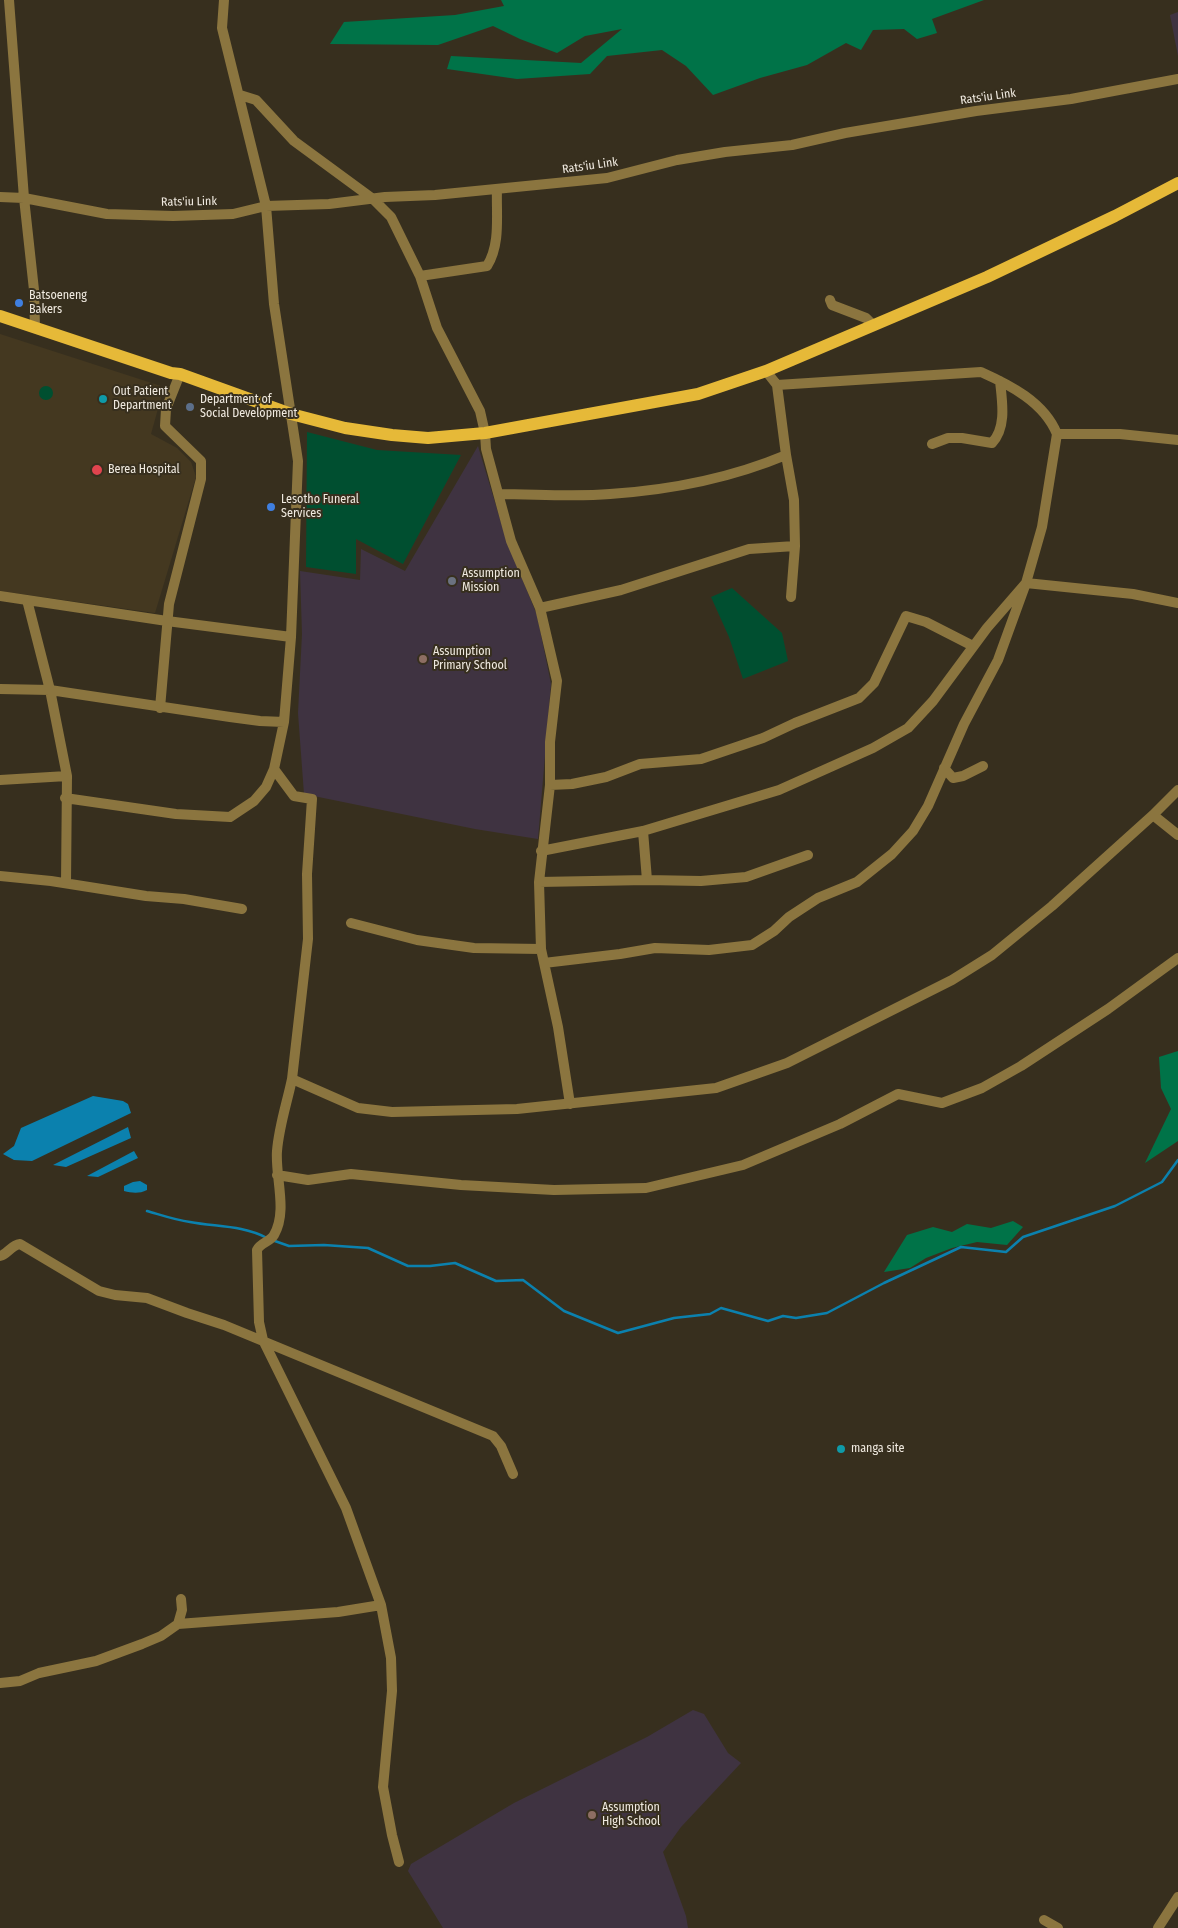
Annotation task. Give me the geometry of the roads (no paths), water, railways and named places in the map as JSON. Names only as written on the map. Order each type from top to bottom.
[{"type":"main road","points":[[0,316],[171,373],[180,374],[291,414],[345,428],[428,438],[485,433],[698,394],[766,371],[872,324],[987,277],[1177,185]]},
{"type":"street","points":[[9,0],[24,198],[34,290],[35,328]]},
{"type":"street","points":[[65,798],[176,814],[230,818],[254,801],[266,787],[274,769],[284,722],[291,637],[298,461],[274,304],[266,206],[222,28],[224,0]]},
{"type":"street","name":"Rats'iu Link","points":[[0,197],[24,198],[107,214],[173,216],[233,214],[266,206],[329,204],[385,196],[435,195],[607,178],[726,152],[792,145],[976,111],[1071,99],[1178,79]]},
{"type":"street","points":[[240,95],[256,100],[294,140],[373,199],[392,218],[420,276],[437,328],[480,411],[485,433],[486,449],[511,541],[540,608],[557,681],[550,742],[550,785],[541,851],[539,882],[541,949],[558,1027],[570,1104]]},
{"type":"street","points":[[420,276],[487,266],[496,246],[497,189]]},
{"type":"street","points":[[830,300],[832,305],[866,318],[872,324]]},
{"type":"street","points":[[766,371],[777,385],[794,500],[795,546],[791,597]]},
{"type":"street","points":[[544,963],[655,948],[709,950],[752,945],[818,898],[857,882],[892,854],[913,831],[928,806],[964,724],[998,660],[1026,583],[1042,527],[1057,434],[1052,422],[1033,402],[1006,383],[981,372],[777,385]]},
{"type":"street","points":[[160,708],[169,604],[202,479],[201,461],[165,426],[166,409],[180,374]]},
{"type":"street","points":[[932,444],[948,438],[962,438],[992,443],[999,434],[1002,420],[1000,381]]},
{"type":"street","points":[[1057,434],[1120,434],[1178,440]]},
{"type":"street","points":[[499,494],[610,494],[682,486],[708,480],[786,455]]},
{"type":"street","points":[[540,608],[621,590],[749,549],[795,546]]},
{"type":"street","points":[[1026,583],[1133,594],[1178,603]]},
{"type":"street","points":[[541,851],[642,830],[780,790],[873,748],[908,728],[933,701],[973,646],[1026,583]]},
{"type":"street","points":[[0,596],[291,637]]},
{"type":"street","points":[[27,600],[50,690],[67,776],[65,798],[66,883]]},
{"type":"street","points":[[550,785],[572,784],[606,777],[640,764],[702,759],[763,738],[795,723],[859,698],[874,683],[906,616],[926,622],[973,646]]},
{"type":"street","points":[[0,690],[50,690],[160,708],[260,721],[284,722]]},
{"type":"street","points":[[944,768],[953,778],[963,776],[983,766]]},
{"type":"street","points":[[274,769],[294,796],[312,800],[307,874],[308,939],[292,1078],[281,1121],[277,1150],[280,1217],[274,1236],[259,1245],[257,1250],[259,1322],[263,1340],[346,1508],[382,1605],[391,1658],[392,1691],[383,1787],[399,1862]]},
{"type":"street","points":[[0,780],[67,776]]},
{"type":"street","points":[[292,1078],[358,1108],[392,1112],[500,1110],[716,1088],[787,1063],[952,980],[992,955],[1052,906],[1178,790]]},
{"type":"street","points":[[1153,815],[1178,835]]},
{"type":"street","points":[[642,830],[647,880]]},
{"type":"street","points":[[539,882],[701,881],[746,877],[808,855]]},
{"type":"street","points":[[0,876],[66,883],[146,896],[184,899],[242,909]]},
{"type":"street","points":[[351,923],[417,940],[474,948],[541,949]]},
{"type":"street","points":[[277,1175],[308,1180],[351,1174],[461,1185],[572,1190],[646,1188],[743,1165],[840,1124],[898,1094],[942,1103],[982,1088],[1021,1066],[1108,1009],[1178,958]]},
{"type":"street","points":[[0,1256],[15,1245],[20,1244],[100,1291],[115,1295],[147,1298],[263,1340],[493,1436],[501,1446],[513,1474]]},
{"type":"street","points":[[178,1624],[182,1610],[181,1599]]},
{"type":"street","points":[[0,1683],[20,1680],[39,1673],[96,1661],[161,1636],[178,1624],[215,1623],[338,1612],[382,1605]]},
{"type":"street","points":[[1158,1928],[1178,1897]]},
{"type":"street","points":[[1044,1920],[1058,1928]]},
{"type":"water","points":[[93,1096],[123,1101],[128,1104],[131,1113],[32,1161],[14,1160],[3,1154],[14,1146],[21,1128]]},
{"type":"water","points":[[128,1127],[131,1138],[66,1167],[53,1165]]},
{"type":"water","points":[[134,1151],[138,1158],[98,1177],[87,1176]]},
{"type":"water","points":[[140,1181],[147,1185],[147,1190],[136,1193],[124,1191],[124,1186]]},
{"type":"waterway","points":[[272,1240],[289,1246],[324,1245],[368,1248],[408,1266],[455,1263],[496,1281],[523,1280],[564,1311],[618,1333],[674,1318],[710,1314],[721,1308],[768,1321],[783,1316],[796,1318],[827,1313],[884,1283],[961,1247],[1006,1252],[1023,1237],[1115,1206],[1162,1182],[1178,1160]]},
{"type":"waterway","points":[[147,1211],[184,1221],[248,1231],[267,1238]]},
{"type":"place","name":"Batsoeneng Bakers","points":[[19,303]]},
{"type":"place","name":"Out Patient Department","points":[[103,399]]},
{"type":"place","name":"Department of Social Development","points":[[190,407]]},
{"type":"place","name":"Berea Hospital","points":[[97,470]]},
{"type":"place","name":"Lesotho Funeral Services","points":[[271,507]]},
{"type":"place","name":"Assumption Mission","points":[[452,581]]},
{"type":"place","name":"Assumption Primary School","points":[[423,659]]},
{"type":"place","name":"manga site","points":[[841,1449]]},
{"type":"place","name":"Assumption High School","points":[[592,1815]]}]
